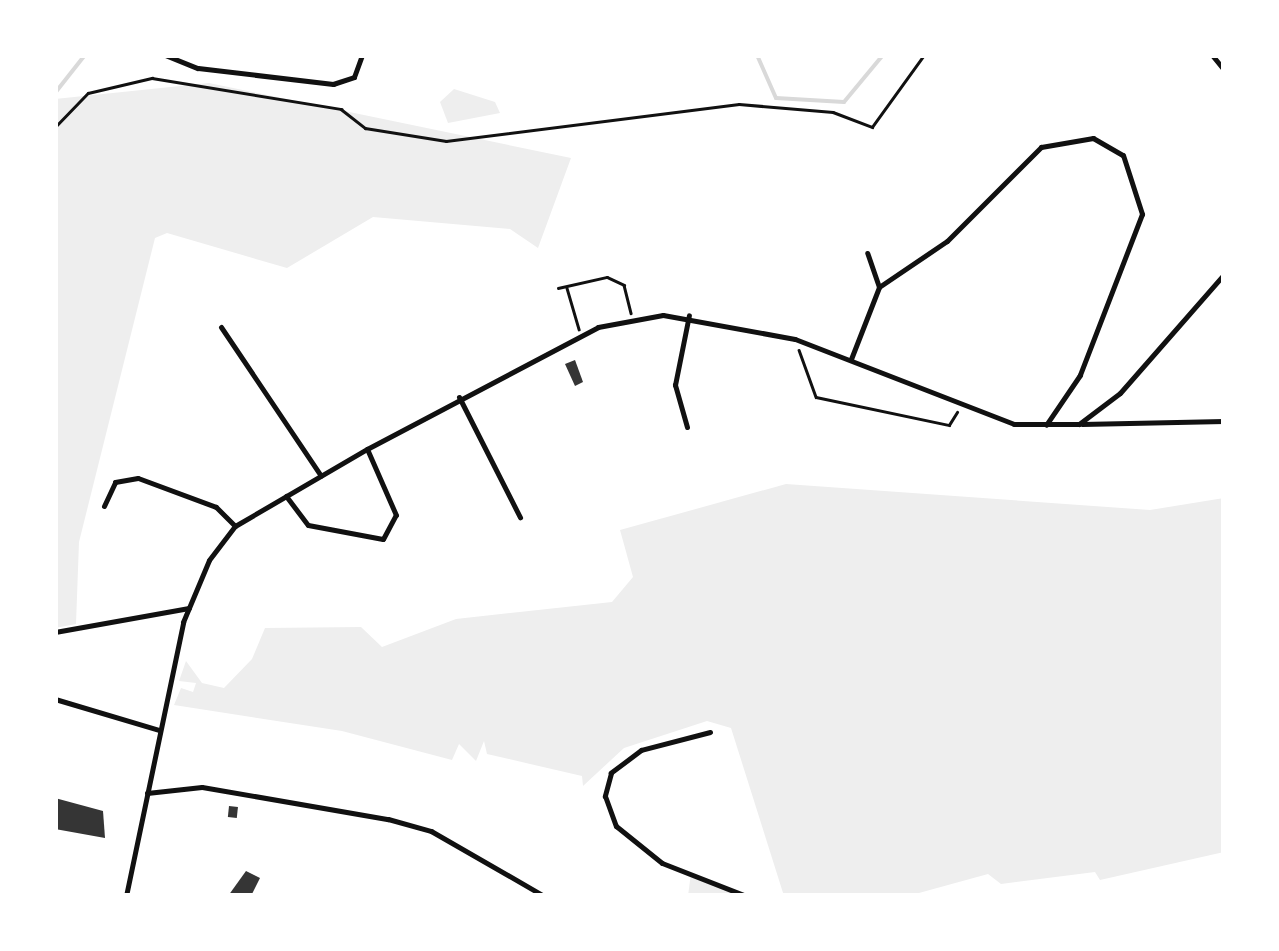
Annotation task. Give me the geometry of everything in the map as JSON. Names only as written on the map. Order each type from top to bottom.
[{"type":"street","points":[[165,55],[198,68],[333,84],[354,77],[362,55]]},
{"type":"street","points":[[1212,55],[1224,70]]},
{"type":"street","points":[[852,359],[879,287],[947,242],[1041,147],[1092,138],[1123,154],[1142,214],[1080,375],[1046,426]]},
{"type":"street","points":[[867,253],[879,287]]},
{"type":"street","points":[[1079,424],[1120,393],[1224,274]]},
{"type":"street","points":[[126,896],[159,730],[189,608],[235,526],[459,397],[580,335],[632,318],[689,315],[795,339],[852,359],[959,409],[1046,426],[1224,422]]},
{"type":"street","points":[[687,427],[674,385],[689,315]]},
{"type":"street","points":[[220,327],[321,476]]},
{"type":"street","points":[[459,397],[520,518]]},
{"type":"street","points":[[286,496],[308,525],[383,539],[396,515],[366,449]]},
{"type":"street","points":[[104,506],[115,482],[138,478],[216,507],[235,526]]},
{"type":"street","points":[[55,632],[189,608]]},
{"type":"street","points":[[55,699],[159,730]]},
{"type":"street","points":[[710,732],[641,750],[612,773],[605,796],[616,826],[662,863],[746,896]]},
{"type":"street","points":[[146,792],[218,788],[388,819],[431,831],[544,896]]},
{"type":"path","points":[[55,126],[88,93],[152,78],[341,109],[364,128],[446,141],[739,104],[832,112],[872,126],[924,55]]},
{"type":"path","points":[[558,288],[607,277],[624,285],[632,318]]},
{"type":"path","points":[[567,286],[580,335]]},
{"type":"path","points":[[795,339],[816,397],[949,425],[959,409]]},
{"type":"shaded area","points":[[209,83],[571,158],[538,248],[510,229],[373,217],[287,268],[167,233],[155,238],[79,542],[76,624],[55,628],[55,99]]},
{"type":"shaded area","points":[[454,89],[495,102],[500,113],[448,123],[440,102]]},
{"type":"shaded area","points":[[786,484],[1150,510],[1224,498],[1224,852],[1100,880],[1095,872],[1001,884],[988,874],[908,896],[784,896],[731,728],[707,721],[624,748],[583,786],[582,776],[487,754],[484,741],[476,761],[459,744],[452,760],[342,731],[174,705],[181,688],[193,692],[196,683],[179,681],[186,661],[202,683],[224,688],[252,659],[265,628],[361,627],[382,647],[456,619],[612,602],[633,577],[620,530]]},
{"type":"shaded area","points":[[691,873],[746,896],[688,896]]},
{"type":"building","points":[[575,360],[583,382],[575,386],[565,364]]},
{"type":"building","points":[[55,798],[103,811],[105,838],[55,829]]},
{"type":"building","points":[[229,806],[238,807],[237,818],[228,817]]},
{"type":"building","points":[[246,871],[260,878],[251,896],[228,896]]},
{"type":"waterway","points":[[55,93],[85,55]]},
{"type":"waterway","points":[[757,55],[776,98],[844,102],[883,55]]}]
